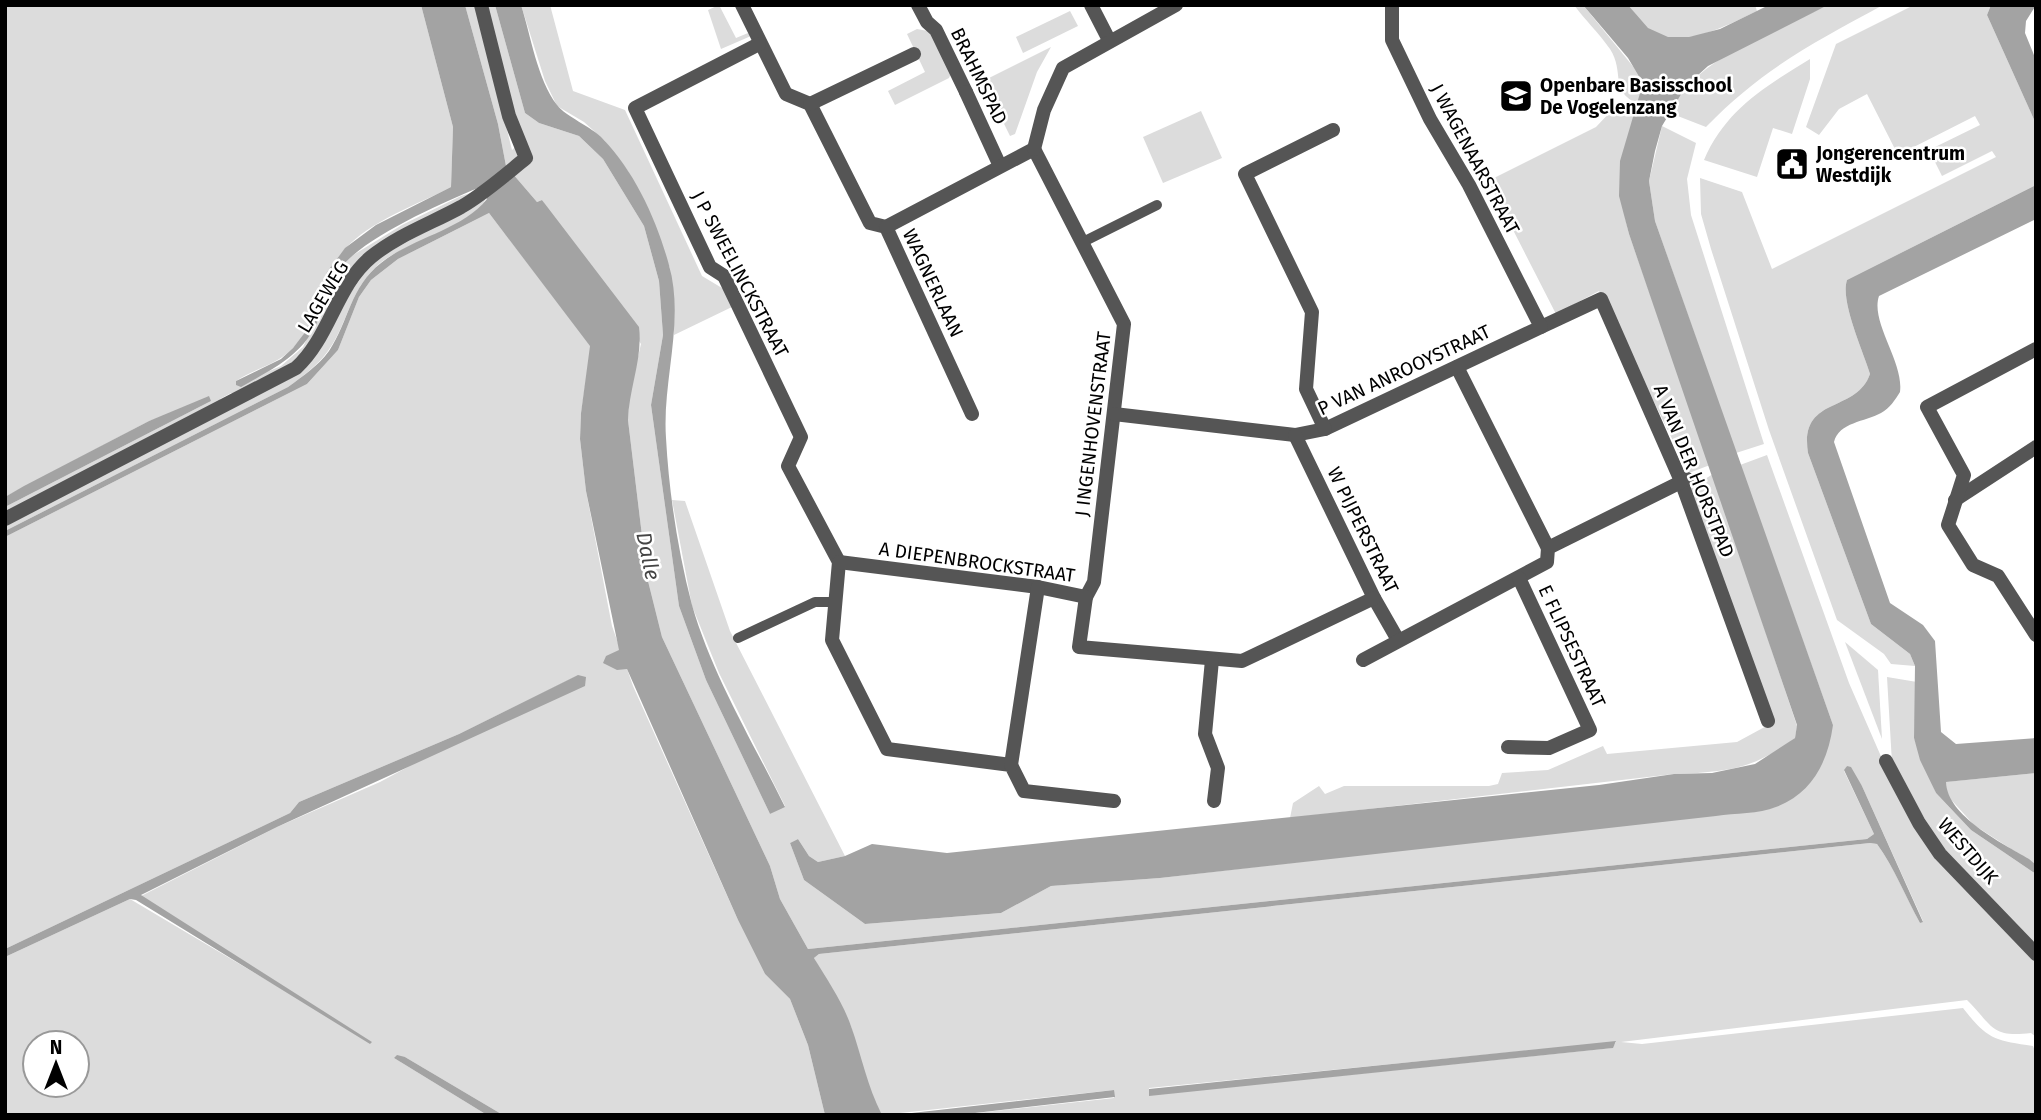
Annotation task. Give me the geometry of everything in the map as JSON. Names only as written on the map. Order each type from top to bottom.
[{"type":"street","name":"LAGEWEG","points":[[5,519],[296,368],[319,342],[343,293],[370,258],[391,243],[480,195],[526,158],[509,116],[481,5]]},
{"type":"street","points":[[742,5],[786,94],[810,104],[914,54]]},
{"type":"street","name":"BRAHMSPAD","points":[[918,5],[927,22],[936,30],[1000,166]]},
{"type":"street","points":[[1091,5],[1109,40]]},
{"type":"street","points":[[886,227],[1034,149],[1044,110],[1063,68],[1176,5]]},
{"type":"street","name":"J WAGENAARSTRAAT","points":[[1392,5],[1392,40],[1430,119],[1469,185],[1541,327]]},
{"type":"street","name":"J P SWEELINCKSTRAAT","points":[[759,44],[635,108],[710,267],[724,276],[801,437],[788,466],[839,562]]},
{"type":"street","name":"WAGNERLAAN","points":[[810,104],[870,223],[886,227],[972,414]]},
{"type":"street","points":[[1325,429],[1306,388],[1312,312],[1245,174],[1333,130]]},
{"type":"street","name":"J INGENHOVENSTRAAT","points":[[1034,149],[1124,324],[1094,582],[1086,597]]},
{"type":"street","name":"A VAN DER HORSTPAD","points":[[1541,327],[1601,299],[1684,480],[1768,722]]},
{"type":"street","name":"P VAN ANROOYSTRAAT","points":[[1114,414],[1295,435],[1325,429],[1541,327]]},
{"type":"street","points":[[2036,349],[1927,407],[1964,475],[1948,525],[1973,565],[1998,576],[2036,635]]},
{"type":"street","points":[[1363,660],[1547,562],[1548,548],[1457,366]]},
{"type":"street","name":"W PIJPERSTRAAT","points":[[1295,435],[1374,598],[1398,640]]},
{"type":"street","points":[[1955,500],[2036,447]]},
{"type":"street","points":[[1548,548],[1684,480]]},
{"type":"street","points":[[839,562],[832,640],[887,749],[1011,765]]},
{"type":"street","name":"A DIEPENBROCKSTRAAT","points":[[839,562],[1038,587],[1086,597],[1079,647],[1212,660],[1242,661],[1374,598]]},
{"type":"street","name":"E FLIPSESTRAAT","points":[[1508,747],[1549,748],[1590,730],[1519,578]]},
{"type":"street","points":[[1038,587],[1011,765],[1024,791],[1114,801]]},
{"type":"street","points":[[1212,660],[1205,734],[1218,768],[1214,801]]},
{"type":"street","name":"WESTDIJK","points":[[1886,761],[1919,823],[1940,854],[2036,954]]},
{"type":"lane","points":[[1083,242],[1157,205]]},
{"type":"lane","points":[[738,638],[815,602],[836,602]]},
{"type":"shaded area","points":[[5,5],[421,5],[453,127],[451,187],[395,214],[355,239],[334,262],[301,338],[286,354],[236,381],[236,385],[281,366],[303,347],[339,269],[350,257],[402,225],[461,196],[480,190],[388,241],[303,356],[238,395],[231,393],[220,399],[219,405],[5,514],[5,507],[211,401],[149,421],[5,497]]},
{"type":"shaded area","points":[[421,5],[465,5],[498,124],[506,166],[537,202],[542,200],[639,327],[639,350],[628,420],[647,577],[662,637],[770,866],[780,899],[808,949],[1867,839],[1874,834],[1844,770],[1847,766],[1851,767],[1862,786],[1923,922],[1920,923],[1877,844],[1870,843],[819,954],[814,958],[847,1017],[882,1115],[825,1115],[808,1045],[790,999],[765,974],[738,920],[627,669],[617,670],[603,663],[606,656],[619,650],[586,491],[580,439],[590,346],[489,213],[398,259],[371,280],[359,297],[338,350],[307,384],[5,537],[5,531],[288,387],[329,351],[356,293],[371,272],[394,254],[464,219],[487,199],[478,188],[404,222],[366,245],[340,269],[313,331],[305,342],[276,367],[241,387],[236,385],[236,381],[281,359],[293,348],[306,331],[327,272],[345,248],[376,225],[451,187],[453,127]]},
{"type":"shaded area","points":[[465,5],[476,5],[512,150],[522,141],[485,5],[495,5],[525,113],[539,123],[579,136],[603,159],[644,226],[659,281],[663,335],[651,405],[679,606],[706,680],[770,814],[785,806],[719,673],[692,606],[672,500],[685,501],[730,631],[845,856],[818,862],[809,856],[798,839],[790,843],[804,880],[865,924],[1001,913],[1051,886],[1160,878],[1776,807],[1833,725],[1740,465],[1767,455],[1849,683],[1897,793],[2036,960],[2036,1037],[2031,1033],[2000,1032],[1967,1000],[1621,1042],[1642,1044],[1963,1008],[1979,1027],[1993,1037],[2033,1046],[2036,1053],[2036,1110],[2032,1115],[958,1115],[1114,1098],[1114,1090],[882,1115],[868,1089],[851,1026],[814,958],[819,954],[1870,843],[1877,844],[1920,923],[1923,921],[1862,786],[1847,766],[1844,771],[1874,834],[1867,839],[808,949],[780,899],[770,866],[662,637],[647,577],[628,420],[629,394],[641,344],[542,200],[537,202],[506,166],[498,124]],"holes":[[[1616,1042],[1612,1048],[1149,1095],[1149,1088]]]},
{"type":"shaded area","points":[[495,5],[521,5],[539,70],[550,95],[566,114],[598,134],[615,152],[635,182],[664,248],[675,308],[666,438],[678,543],[692,605],[710,657],[785,807],[770,814],[706,680],[679,606],[651,405],[663,335],[659,281],[644,226],[603,159],[579,136],[539,123],[525,113]]},
{"type":"shaded area","points":[[521,5],[550,5],[573,91],[625,110],[702,276],[727,291],[734,306],[674,335],[670,268],[628,171],[604,140],[584,122],[557,106],[545,81]]},
{"type":"shaded area","points":[[719,5],[736,38],[748,33],[751,36],[721,49],[708,10]]},
{"type":"shaded area","points":[[1574,5],[1583,5],[1640,75],[1643,83],[1638,104],[1629,99],[1620,87],[1617,65],[1610,49]]},
{"type":"shaded area","points":[[1583,5],[1628,5],[1648,28],[1668,37],[1689,37],[1720,29],[1769,5],[1828,5],[1708,66],[1686,86],[1662,126],[1649,181],[1655,221],[1833,725],[1823,763],[1809,784],[1789,801],[1762,811],[1160,878],[1051,886],[1001,913],[865,924],[804,880],[790,843],[798,839],[809,856],[818,862],[845,856],[872,844],[947,853],[1599,785],[1674,774],[1712,773],[1755,764],[1795,738],[1797,725],[1629,234],[1619,196],[1620,161],[1643,83],[1628,58]]},
{"type":"shaded area","points":[[1628,5],[1755,5],[1757,11],[1702,34],[1672,38],[1658,35],[1646,27]]},
{"type":"shaded area","points":[[1828,5],[1883,5],[1789,58],[1747,89],[1706,127],[1670,113],[1681,94],[1716,62],[1738,48]]},
{"type":"shaded area","points":[[1914,5],[1991,5],[1987,15],[2036,124],[2036,185],[1847,280],[1849,313],[1870,374],[1863,386],[1853,395],[1820,413],[1812,422],[1808,435],[1808,453],[1871,624],[1910,654],[1915,666],[1891,664],[1884,654],[1837,620],[1769,430],[1711,249],[1701,214],[1700,178],[1742,192],[1772,269],[1996,157],[1992,151],[1942,176],[1929,150],[1980,125],[1975,116],[1898,155],[1867,94],[1839,109],[1819,135],[1806,127],[1836,44]]},
{"type":"shaded area","points":[[1991,5],[2036,5],[2026,21],[2025,33],[2036,60],[2036,124],[1987,15]]},
{"type":"shaded area","points":[[1070,11],[1078,26],[1023,53],[1016,37]]},
{"type":"shaded area","points":[[917,29],[933,32],[952,71],[949,78],[895,105],[888,91],[925,72],[907,34]]},
{"type":"shaded area","points":[[1051,47],[1037,72],[1015,134],[1010,136],[983,81]]},
{"type":"shaded area","points":[[1810,59],[1810,79],[1792,134],[1773,128],[1757,177],[1704,160],[1713,142],[1735,113],[1778,79]]},
{"type":"shaded area","points":[[1623,107],[1635,113],[1625,146],[1621,173],[1622,200],[1629,234],[1710,465],[1689,473],[1599,291],[1556,314],[1488,181],[1596,127],[1613,109]]},
{"type":"shaded area","points":[[1201,111],[1222,158],[1163,183],[1143,137]]},
{"type":"shaded area","points":[[1662,126],[1696,143],[1687,179],[1691,215],[1764,444],[1736,453],[1655,221],[1649,181]]},
{"type":"shaded area","points":[[2036,185],[2036,219],[1879,296],[1879,318],[1897,368],[1900,392],[1884,411],[1847,426],[1841,430],[1834,442],[1890,603],[1923,625],[1935,641],[1941,732],[1956,744],[2036,738],[2036,773],[1946,782],[1949,794],[1966,817],[1991,837],[2029,859],[2036,865],[2036,874],[1971,830],[1936,793],[1920,760],[1914,738],[1915,666],[1910,654],[1871,624],[1808,453],[1808,435],[1812,422],[1820,413],[1853,395],[1863,386],[1870,374],[1849,313],[1847,280]]},
{"type":"shaded area","points":[[486,198],[480,208],[469,217],[405,248],[379,264],[361,285],[328,351],[288,387],[5,531],[5,524],[277,384],[339,309],[373,261]]},
{"type":"shaded area","points":[[489,213],[591,346],[580,439],[586,491],[612,626],[633,686],[738,920],[765,974],[790,999],[808,1045],[825,1115],[503,1115],[405,1057],[394,1058],[487,1115],[5,1115],[5,957],[130,899],[371,1042],[141,896],[277,827],[380,782],[579,675],[459,734],[299,802],[290,813],[5,949],[5,537],[307,384],[338,350],[359,297],[371,280],[398,259]]},
{"type":"shaded area","points":[[209,396],[211,401],[5,507],[5,497],[24,486],[149,421]]},
{"type":"shaded area","points":[[1713,474],[1797,726],[1795,738],[1752,763],[1724,770],[1290,818],[1293,803],[1319,786],[1325,794],[1344,786],[1489,786],[1498,784],[1502,773],[1548,770],[1603,746],[1607,754],[1737,742],[1772,723],[1689,489]]},
{"type":"shaded area","points":[[1845,642],[1878,670],[1882,739]]},
{"type":"shaded area","points":[[578,675],[586,677],[585,686],[277,827],[141,895],[372,1042],[370,1044],[136,900],[130,899],[5,957],[5,949],[290,813],[299,802],[459,734]]},
{"type":"shaded area","points":[[1887,677],[1917,682],[1914,738],[1936,793],[1971,830],[2036,874],[2036,947],[1943,850],[1892,763]]},
{"type":"shaded area","points":[[2036,773],[2036,865],[1974,825],[1946,794],[1945,782]]},
{"type":"shaded area","points":[[1616,1041],[1613,1048],[1149,1096],[1149,1089]]},
{"type":"shaded area","points":[[397,1055],[405,1057],[503,1115],[487,1115],[394,1058]]},
{"type":"shaded area","points":[[1114,1090],[1115,1097],[958,1115],[894,1115]]},
{"type":"place","name":"Openbare Basisschool De Vogelenzang","points":[[1516,96]]},
{"type":"place","name":"Jongerencentrum Westdijk","points":[[1792,164]]},
{"type":"water label","name":"Dalle","points":[[648,556]]}]
